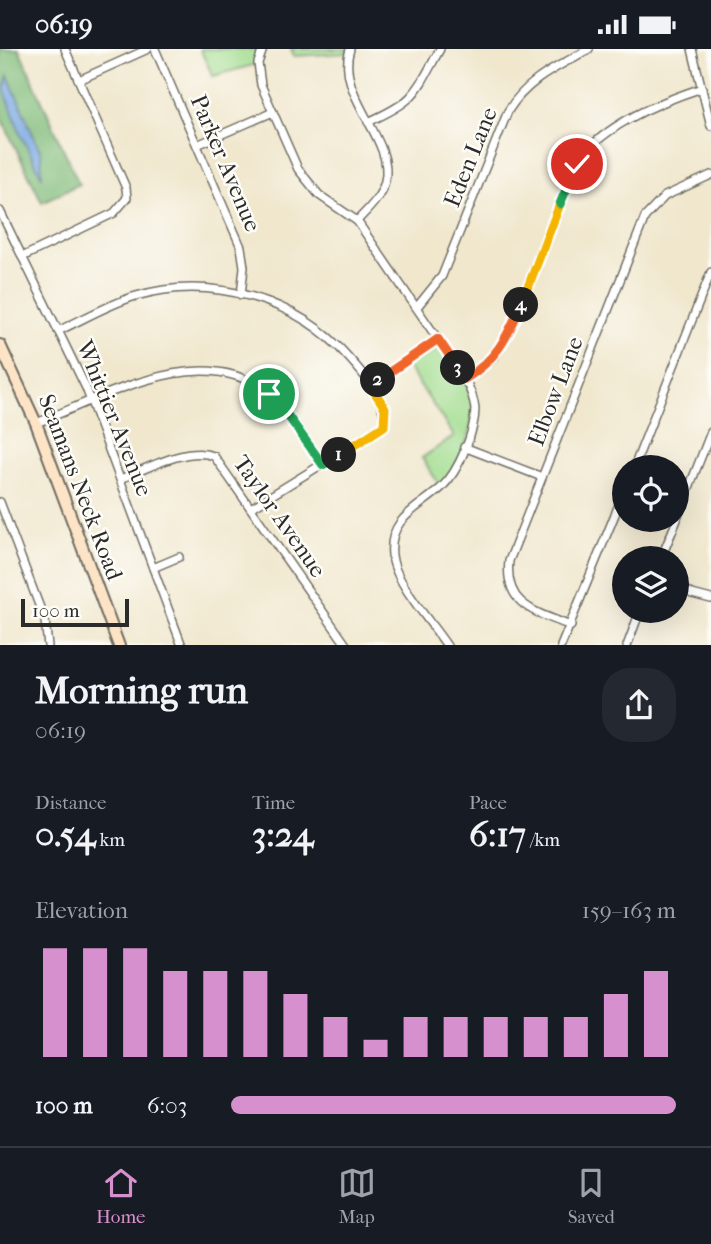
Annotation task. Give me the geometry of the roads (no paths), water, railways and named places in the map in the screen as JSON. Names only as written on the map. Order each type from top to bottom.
[{"type":"main road","name":"Seamans Neck Road","points":[[0,345],[36,423],[119,645]]},
{"type":"street","points":[[22,257],[114,213],[127,198],[126,188],[65,49]]},
{"type":"street","points":[[79,80],[149,49]]},
{"type":"street","name":"Parker Avenue","points":[[155,49],[241,247],[244,267],[241,295]]},
{"type":"street","points":[[263,49],[258,74],[307,182],[319,195],[358,221],[465,379],[475,408],[474,420],[464,447],[444,485],[404,516],[391,543],[396,571],[446,645]]},
{"type":"street","points":[[350,49],[347,71],[385,163],[385,180],[375,202],[358,221]]},
{"type":"street","points":[[368,122],[404,104],[417,92],[440,49]]},
{"type":"street","name":"Eden Lane","points":[[417,307],[442,276],[508,111],[519,94],[538,78],[589,49]]},
{"type":"street","points":[[692,49],[711,126]]},
{"type":"street","points":[[465,379],[494,357],[508,336],[573,171],[584,152],[596,140],[664,101],[702,88]]},
{"type":"street","points":[[197,145],[273,112]]},
{"type":"street","name":"Elbow Lane","points":[[571,626],[522,604],[509,581],[509,561],[645,217],[665,196],[711,175]]},
{"type":"street","name":"Whittier Avenue","points":[[0,211],[91,402],[182,645]]},
{"type":"street","points":[[639,455],[711,272]]},
{"type":"street","points":[[58,331],[111,305],[152,292],[199,288],[275,304],[309,322],[344,351],[385,408],[384,426],[251,508]]},
{"type":"street","points":[[370,385],[438,339]]},
{"type":"street","points":[[36,423],[181,370],[209,369],[249,381],[269,394],[323,465]]},
{"type":"street","points":[[689,488],[711,432]]},
{"type":"street","points":[[464,447],[542,477]]},
{"type":"street","name":"Taylor Avenue","points":[[120,479],[187,454],[205,453],[218,460],[346,645]]},
{"type":"street","points":[[0,502],[45,621],[48,645]]},
{"type":"street","points":[[562,645],[612,523]]},
{"type":"street","points":[[153,568],[179,557]]},
{"type":"street","points":[[689,592],[711,599]]},
{"type":"street","points":[[626,645],[635,623]]},
{"type":"water","points":[[8,76],[41,153],[42,177],[21,135],[4,89]]}]
